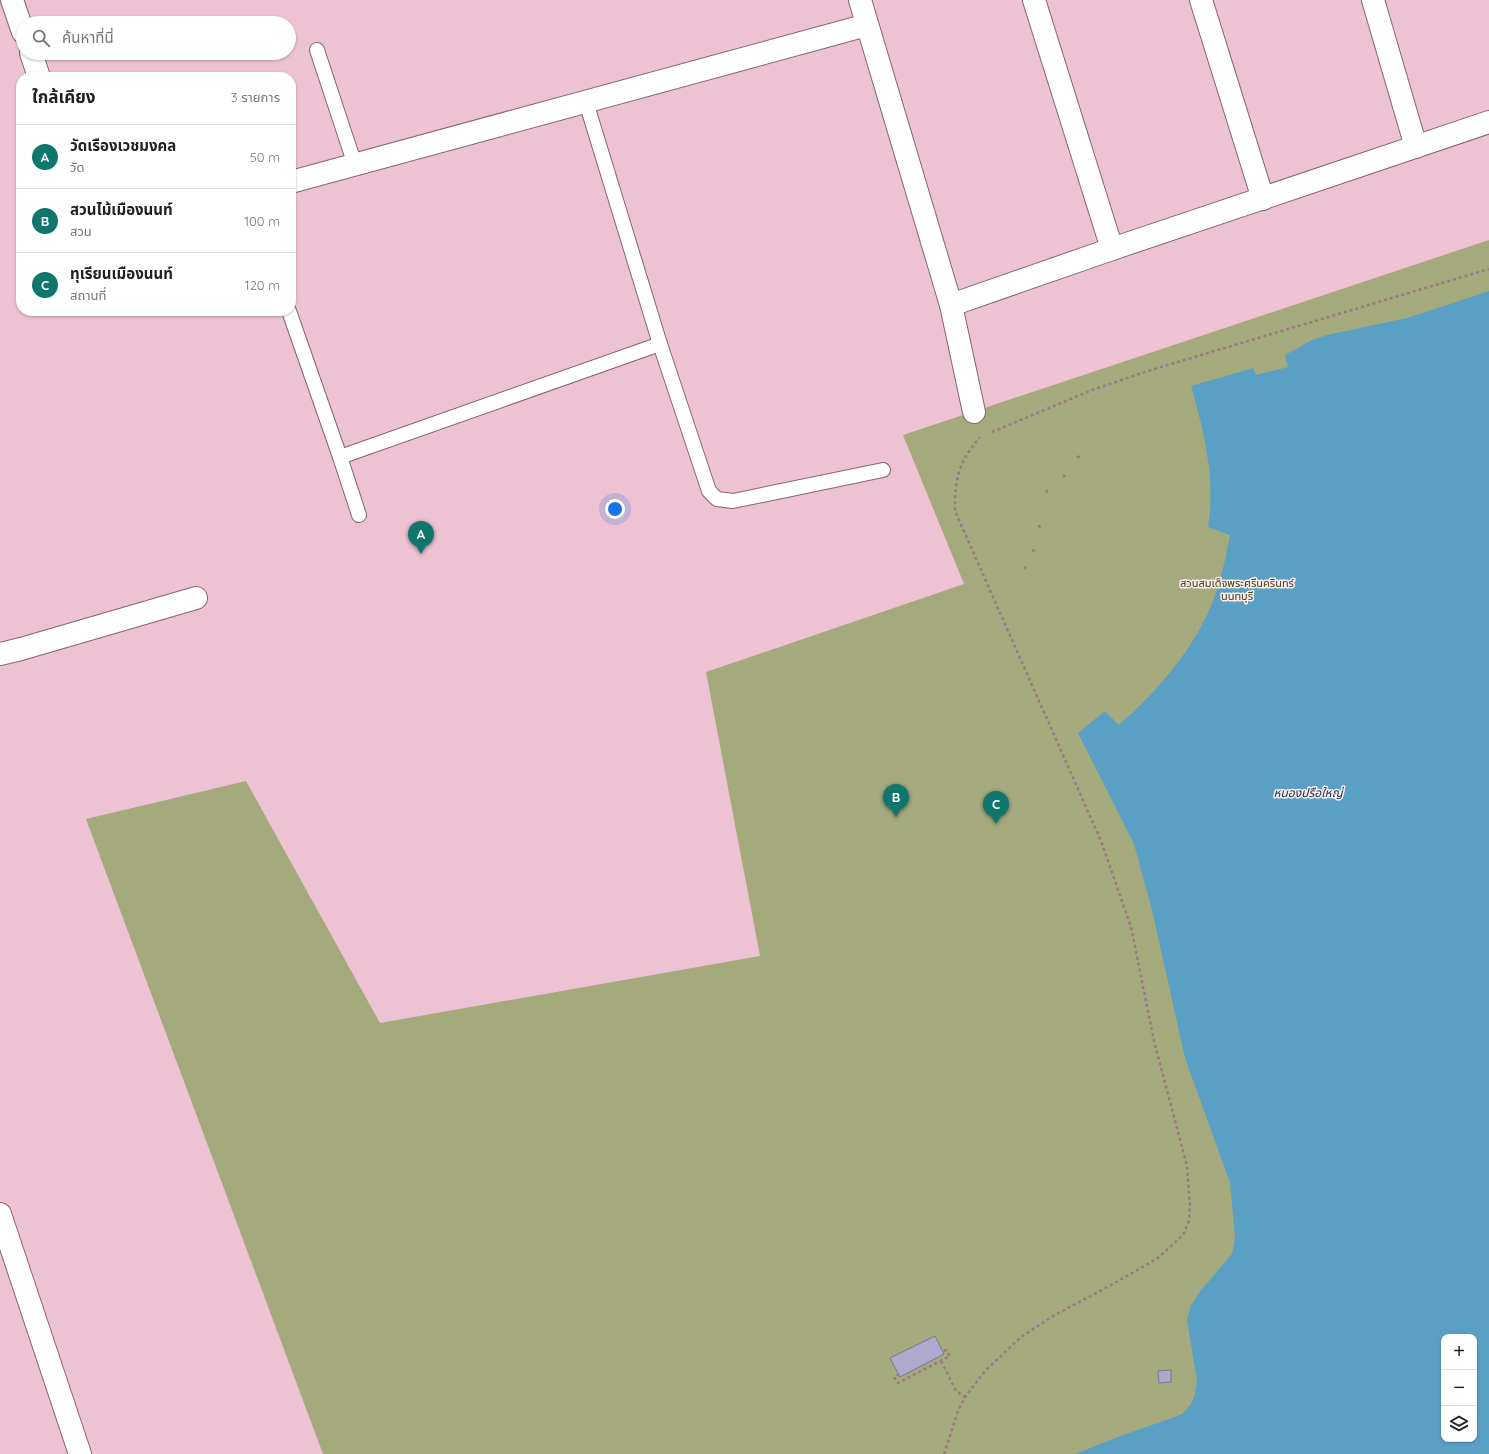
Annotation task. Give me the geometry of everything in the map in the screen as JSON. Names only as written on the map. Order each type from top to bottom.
[{"type":"street","points":[[12,0],[18,16]]},
{"type":"street","points":[[860,0],[951,305],[974,412]]},
{"type":"street","points":[[1034,0],[1112,249]]},
{"type":"street","points":[[1201,0],[1263,199]]},
{"type":"street","points":[[1373,0],[1416,147]]},
{"type":"street","points":[[296,181],[867,25]]},
{"type":"street","points":[[33,60],[37,72]]},
{"type":"street","points":[[951,305],[1489,122]]},
{"type":"street","points":[[0,654],[196,598]]},
{"type":"street","points":[[0,1214],[80,1454]]},
{"type":"lane","points":[[317,50],[355,165]]},
{"type":"lane","points":[[586,102],[660,344],[709,491],[717,499],[734,501],[883,470]]},
{"type":"lane","points":[[291,316],[359,515]]},
{"type":"lane","points":[[340,457],[660,344]]},
{"type":"path","points":[[987,434],[1092,390],[1151,370],[1489,269]]},
{"type":"path","points":[[944,1454],[952,1428],[965,1397],[985,1371],[1021,1337],[1053,1316],[1158,1258],[1183,1235],[1189,1221],[1190,1206],[1187,1166],[1154,1041],[1131,927],[1100,841],[955,511],[957,476],[969,450],[981,437]]},
{"type":"path","points":[[1063,474],[1066,478]]},
{"type":"path","points":[[1038,526],[1042,527]]},
{"type":"path","points":[[1032,550],[1036,552]]},
{"type":"path","points":[[899,1374],[894,1377],[898,1383],[950,1356],[946,1350],[943,1352]]},
{"type":"path","points":[[941,1361],[956,1391],[965,1397]]},
{"type":"green space","name":"สวนสมเด็จพระศรีนครินทร์ นนทบุรี","points":[[1489,240],[1489,1454],[323,1454],[86,819],[246,781],[380,1023],[760,956],[706,672],[964,584],[903,435]]},
{"type":"water","name":"หนองปรือใหญ่","points":[[1489,291],[1489,1454],[1075,1454],[1182,1414],[1191,1404],[1195,1394],[1197,1381],[1187,1320],[1191,1305],[1201,1290],[1232,1254],[1235,1238],[1230,1183],[1185,1058],[1152,910],[1134,844],[1078,733],[1105,711],[1119,725],[1151,694],[1180,660],[1193,641],[1204,622],[1220,580],[1230,535],[1208,527],[1211,491],[1210,474],[1204,438],[1191,386],[1253,368],[1256,375],[1288,367],[1285,355],[1314,339],[1407,318]]},
{"type":"building","points":[[935,1336],[944,1354],[900,1377],[890,1358]]},
{"type":"building","points":[[1171,1370],[1171,1382],[1159,1383],[1158,1371]]},
{"type":"place","name":"วัดเรืองเวชมงคล","points":[[421,554]]},
{"type":"place","name":"สวนไม้เมืองนนท์","points":[[896,817]]},
{"type":"place","name":"ทุเรียนเมืองนนท์","points":[[996,824]]}]
